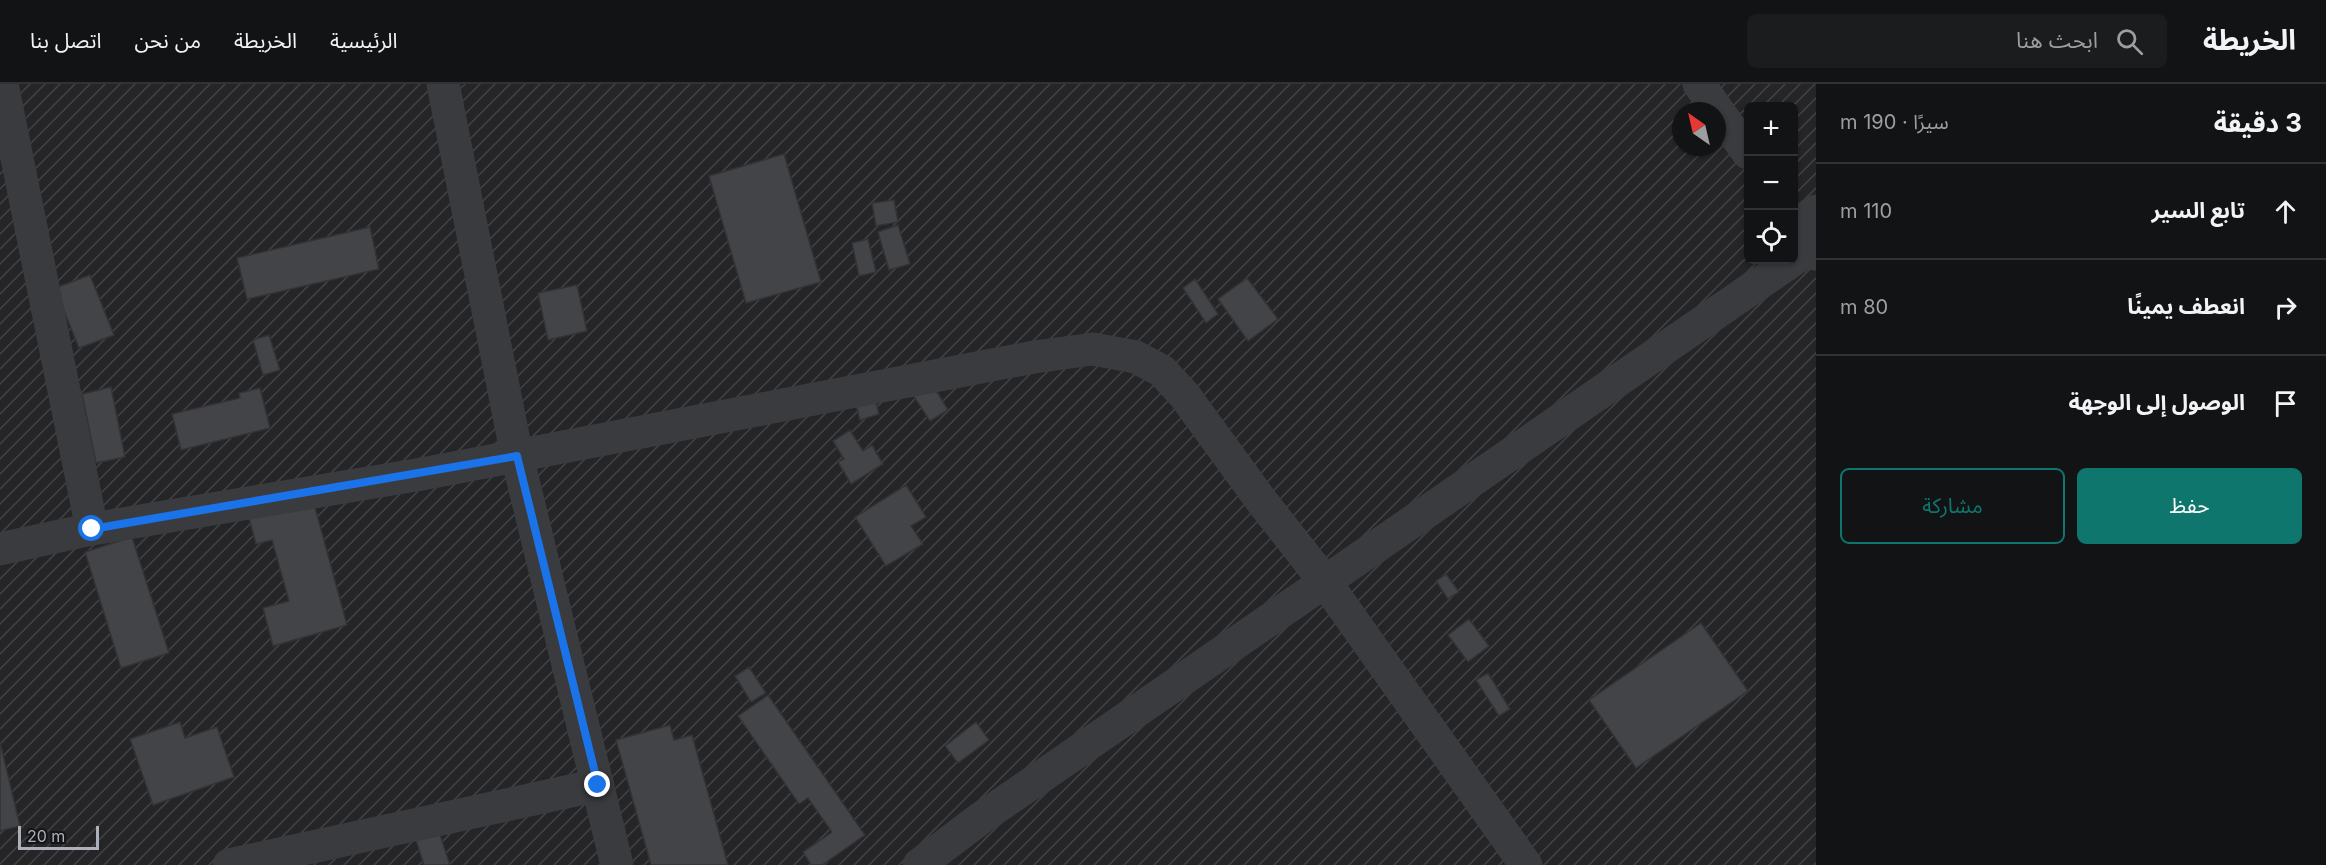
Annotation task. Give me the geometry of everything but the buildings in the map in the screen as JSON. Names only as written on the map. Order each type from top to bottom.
[{"type":"street","points":[[2,84],[92,529]]},
{"type":"street","points":[[443,84],[517,456],[617,865]]},
{"type":"street","points":[[1700,84],[1744,146]]},
{"type":"street","points":[[919,865],[981,818],[1326,583],[1807,230]]},
{"type":"street","points":[[0,549],[92,529],[517,456],[1034,357],[1093,349],[1136,357],[1162,371],[1185,396],[1260,499],[1326,583],[1526,865]]},
{"type":"street","points":[[229,865],[598,785]]},
{"type":"shaded area","points":[[0,84],[1816,84],[1816,865],[0,865]]},
{"type":"route","points":[[92,529],[517,456],[598,785]]}]
